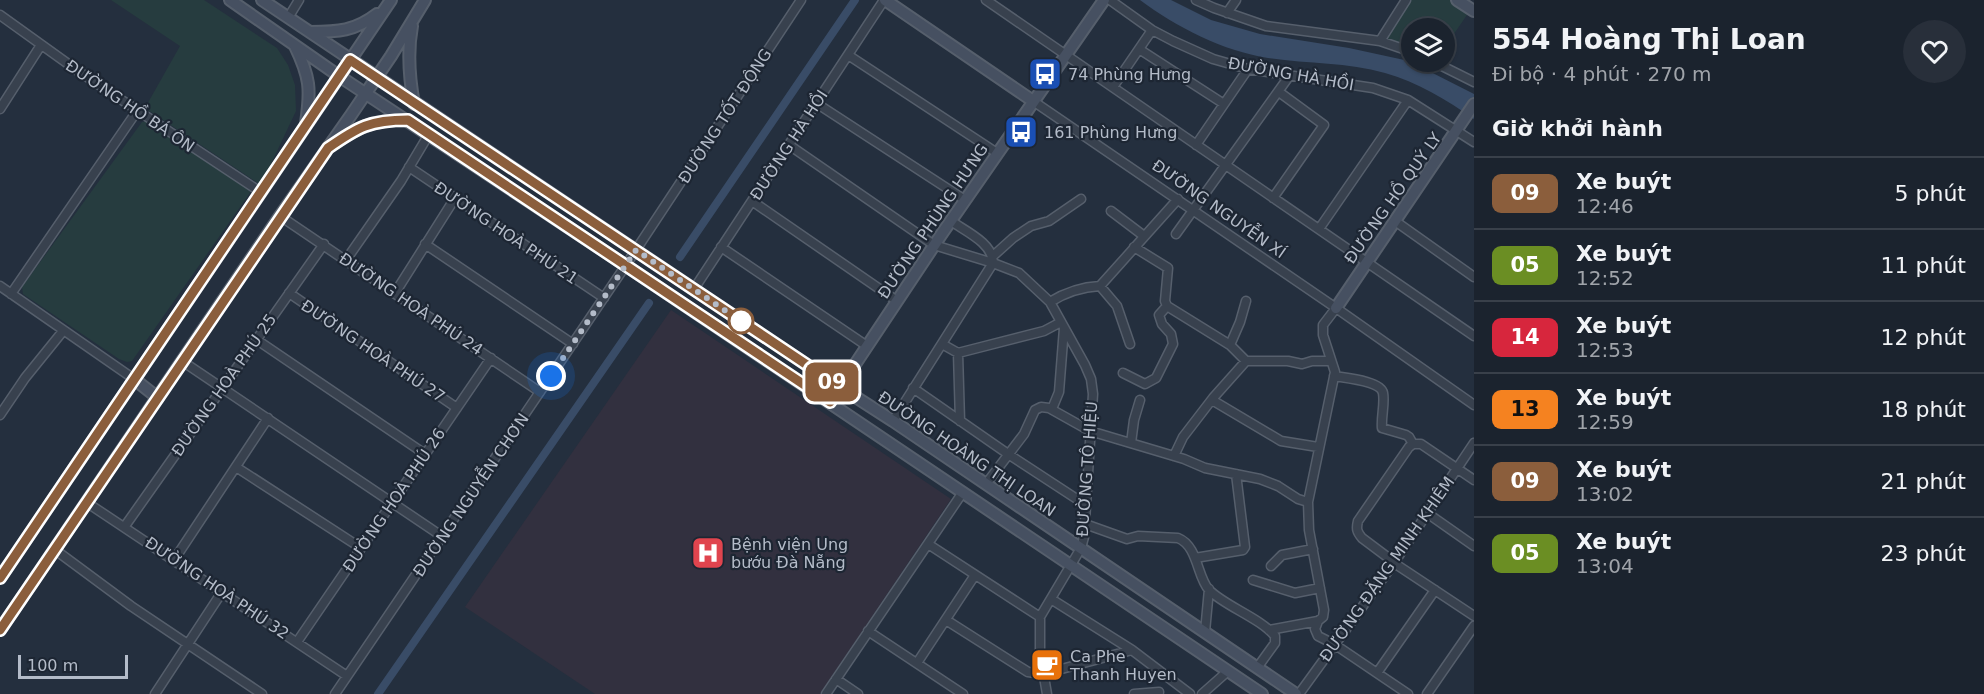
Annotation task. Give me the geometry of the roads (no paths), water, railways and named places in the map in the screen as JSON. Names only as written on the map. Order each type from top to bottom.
[{"type":"main road","name":"ĐƯỜNG HOÀNG THỊ LOAN","points":[[230,0],[365,94],[408,120],[626,265],[1262,694]]},
{"type":"main road","name":"ĐƯỜNG HOÀNG THỊ LOAN","points":[[262,0],[1297,694]]},
{"type":"main road","points":[[0,630],[376,78],[425,0]]},
{"type":"main road","name":"ĐƯỜNG NGUYỄN XÍ","points":[[885,0],[1033,101]]},
{"type":"main road","name":"ĐƯỜNG PHÙNG HƯNG","points":[[830,402],[934,245],[1104,0]]},
{"type":"main road","points":[[1457,0],[1471,6]]},
{"type":"main road","points":[[309,32],[349,30],[365,23],[389,3]]},
{"type":"main road","points":[[2,571],[262,193],[389,3]]},
{"type":"main road","points":[[414,16],[408,67],[414,104]]},
{"type":"main road","points":[[295,45],[306,69],[309,85],[305,127]]},
{"type":"main road","name":"ĐƯỜNG HỒ QUÝ LY","points":[[1336,308],[1474,104]]},
{"type":"main road","points":[[328,148],[352,131],[371,123],[408,120]]},
{"type":"main road","points":[[134,379],[158,398]]},
{"type":"street","points":[[288,18],[299,0]]},
{"type":"street","name":"ĐƯỜNG TỐT ĐỘNG","points":[[636,250],[801,0]]},
{"type":"street","name":"ĐƯỜNG HÀ HỒI","points":[[694,289],[885,0]]},
{"type":"street","points":[[986,0],[1474,336]]},
{"type":"street","name":"ĐƯỜNG HÀ HỒI","points":[[1110,0],[1152,30],[1213,59],[1248,69],[1373,88],[1408,100],[1474,142]]},
{"type":"street","points":[[1196,0],[1266,26],[1380,41],[1401,48]]},
{"type":"street","points":[[1227,13],[1236,0]]},
{"type":"street","points":[[1380,41],[1406,0]]},
{"type":"street","name":"ĐƯỜNG HỒ BÁ ÔN","points":[[0,15],[137,111],[262,193]]},
{"type":"street","points":[[1113,87],[1152,30]]},
{"type":"street","points":[[0,109],[40,45]]},
{"type":"street","points":[[1139,49],[1224,104]]},
{"type":"street","points":[[848,55],[997,153]]},
{"type":"street","points":[[1196,145],[1248,69]]},
{"type":"street","points":[[1454,72],[1474,82]]},
{"type":"street","points":[[1176,234],[1195,211],[1290,75]]},
{"type":"street","points":[[1274,198],[1324,125],[1279,92]]},
{"type":"street","points":[[1319,230],[1408,100]]},
{"type":"street","name":"ĐƯỜNG NGUYỄN XÍ","points":[[1033,101],[1178,198],[1474,405]]},
{"type":"street","points":[[816,104],[965,200]]},
{"type":"street","points":[[11,294],[137,111]]},
{"type":"street","points":[[346,260],[429,134]]},
{"type":"street","name":"ĐƯỜNG TÔ HIỆU","points":[[789,145],[934,245],[993,259],[1019,273],[1050,302],[1063,325],[1091,379],[1093,394],[1085,524],[1082,548],[1040,617]]},
{"type":"street","name":"ĐƯỜNG HOÀ PHÚ 21","points":[[409,167],[604,298]]},
{"type":"street","points":[[395,293],[455,198]]},
{"type":"street","points":[[1050,302],[1063,293],[1085,287],[1100,286],[1178,198]]},
{"type":"street","points":[[892,421],[993,259],[1031,226],[1049,221],[1081,199]]},
{"type":"street","points":[[752,201],[897,301]]},
{"type":"street","points":[[1111,211],[1144,236]]},
{"type":"street","name":"ĐƯỜNG HOÀ PHÚ 24","points":[[280,216],[540,392]]},
{"type":"street","points":[[951,221],[986,246],[993,259]]},
{"type":"street","points":[[1395,221],[1474,277]]},
{"type":"street","name":"ĐƯỜNG HOÀ PHÚ 25","points":[[125,526],[324,244]]},
{"type":"street","points":[[425,244],[573,344]]},
{"type":"street","points":[[721,247],[867,346]]},
{"type":"street","points":[[1134,247],[1168,268],[1165,302],[1167,306],[1230,345],[1246,361],[1288,361],[1302,364],[1331,361]]},
{"type":"street","name":"ĐƯỜNG NGUYỄN CHƠN","points":[[335,694],[636,250]]},
{"type":"street","points":[[0,286],[134,379]]},
{"type":"street","points":[[1100,286],[1117,306],[1130,344]]},
{"type":"street","name":"ĐƯỜNG HOÀ PHÚ 27","points":[[289,293],[457,408]]},
{"type":"street","points":[[1230,345],[1246,301]]},
{"type":"street","points":[[1123,373],[1145,384],[1156,378],[1173,344],[1171,334],[1159,320],[1159,315],[1167,306]]},
{"type":"street","points":[[1336,308],[1326,319],[1322,330],[1335,367],[1308,502],[1309,530],[1324,614],[1315,627],[1318,636],[1334,644],[1408,694]]},
{"type":"street","points":[[942,344],[958,353],[1063,325],[1059,392],[1052,410]]},
{"type":"street","points":[[0,415],[25,378],[63,331]]},
{"type":"street","points":[[257,340],[425,454]]},
{"type":"street","points":[[958,353],[960,421]]},
{"type":"street","name":"ĐƯỜNG HOÀ PHÚ 26","points":[[297,642],[490,358]]},
{"type":"street","points":[[182,361],[443,537]]},
{"type":"street","points":[[1174,456],[1183,437],[1246,361]]},
{"type":"street","points":[[1334,376],[1369,382],[1379,387],[1383,392],[1383,428],[1407,435],[1413,444]]},
{"type":"street","points":[[913,388],[1086,505]]},
{"type":"street","points":[[1131,443],[1140,400]]},
{"type":"street","points":[[1212,400],[1281,441],[1318,447]]},
{"type":"street","points":[[986,484],[1024,434],[1035,410],[1041,407],[1052,410],[1090,431],[1184,459],[1205,468],[1270,482],[1298,499],[1308,502]]},
{"type":"street","points":[[174,560],[268,418]]},
{"type":"street","name":"ĐƯỜNG ĐẶNG MINH KHIÊM","points":[[1297,694],[1394,562],[1474,443]]},
{"type":"street","points":[[1413,444],[1421,444],[1474,480]]},
{"type":"street","points":[[1413,444],[1358,521],[1358,534],[1435,591],[1474,616]]},
{"type":"street","points":[[236,467],[361,548]]},
{"type":"street","points":[[1195,558],[1243,550],[1245,547],[1236,474]]},
{"type":"street","points":[[826,694],[963,492]]},
{"type":"street","name":"ĐƯỜNG HOÀ PHÚ 32","points":[[86,502],[347,676]]},
{"type":"street","points":[[1427,513],[1474,546]]},
{"type":"street","points":[[1085,524],[1127,539],[1137,536],[1178,538],[1186,543],[1209,589],[1205,632]]},
{"type":"street","points":[[928,544],[1040,617],[1039,638],[1047,694]]},
{"type":"street","points":[[54,549],[131,606],[262,694]]},
{"type":"street","points":[[1271,566],[1282,555],[1313,549]]},
{"type":"street","points":[[917,663],[975,575]]},
{"type":"street","points":[[1253,580],[1295,593],[1320,588]]},
{"type":"street","points":[[1209,589],[1275,636],[1275,643],[1257,668]]},
{"type":"street","points":[[1377,673],[1435,591]]},
{"type":"street","points":[[157,693],[222,592]]},
{"type":"street","points":[[1051,599],[1132,650],[1190,694]]},
{"type":"street","points":[[946,620],[1028,672],[1044,674],[1132,650]]},
{"type":"street","points":[[1269,630],[1318,621]]},
{"type":"street","points":[[1427,694],[1474,627]]},
{"type":"street","points":[[868,632],[963,694]]},
{"type":"street","points":[[1202,694],[1228,670]]},
{"type":"street","points":[[836,679],[858,694]]},
{"type":"street","points":[[1134,694],[1159,692]]},
{"type":"water","points":[[1140,0],[1171,0],[1211,20],[1260,34],[1349,48],[1401,59],[1401,72],[1431,72],[1474,94],[1474,119],[1431,92],[1385,73],[1371,69],[1251,55],[1217,44],[1169,19]]},
{"type":"waterway","points":[[680,257],[855,0]]},
{"type":"waterway","points":[[378,694],[649,303]]},
{"type":"place","name":"74 Phùng Hưng","points":[[1045,74]]},
{"type":"place","name":"161 Phùng Hưng","points":[[1021,132]]},
{"type":"place","name":"Bệnh viện Ung bướu Đà Nẵng","points":[[708,553]]},
{"type":"place","name":"Ca Phe Thanh Huyen","points":[[1047,665]]}]
